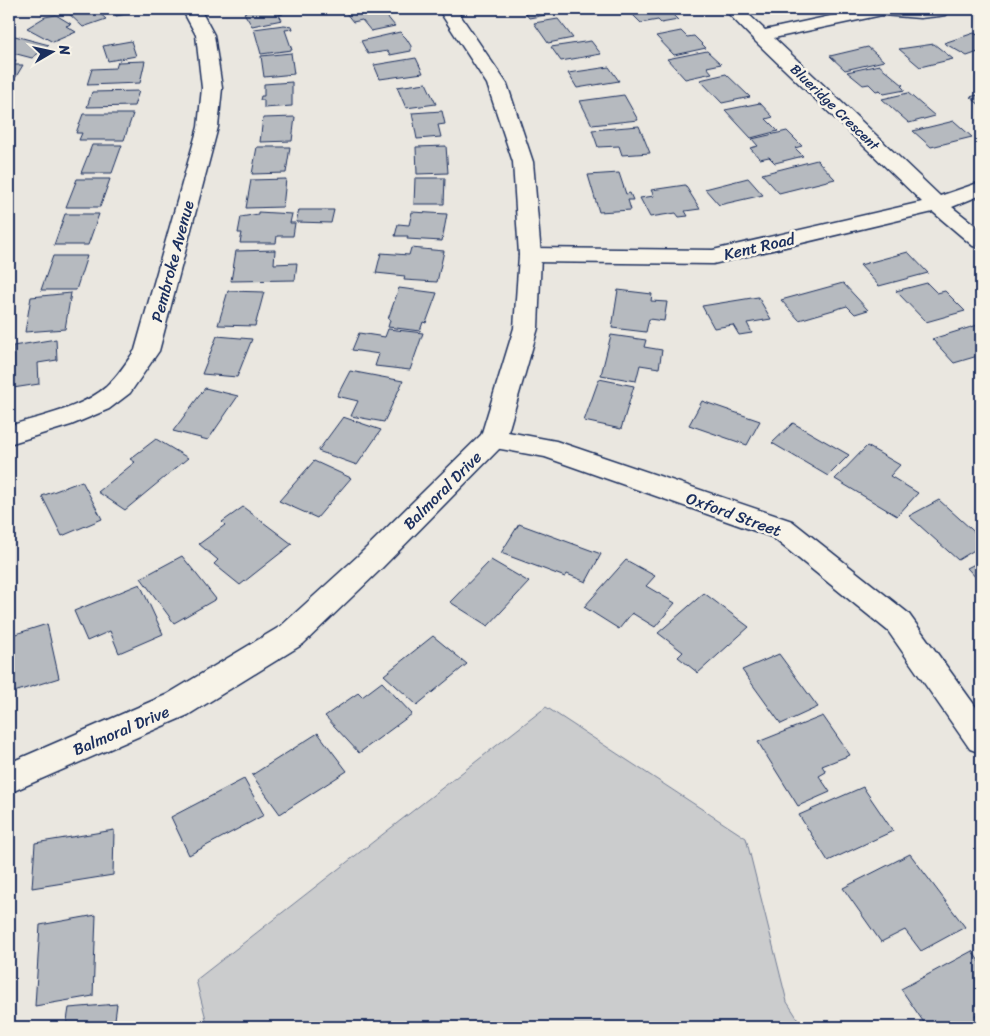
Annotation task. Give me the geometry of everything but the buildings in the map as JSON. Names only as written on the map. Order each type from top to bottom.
[{"type":"street","name":"Pembroke Avenue","points":[[9,435],[81,410],[111,396],[131,375],[148,351],[208,127],[212,88],[205,35],[191,9]]},
{"type":"street","name":"Balmoral Drive","points":[[9,778],[177,706],[292,635],[369,563],[493,439],[526,328],[530,255],[522,162],[497,84],[447,9]]},
{"type":"street","name":"Blueridge Crescent","points":[[733,9],[937,205],[981,241]]},
{"type":"street","points":[[760,36],[882,10],[920,13],[939,11],[941,9]]},
{"type":"street","name":"Kent Road","points":[[530,255],[713,257],[937,205],[981,188]]},
{"type":"street","name":"Oxford Street","points":[[493,439],[546,448],[782,528],[898,622],[981,739]]},
{"type":"shaded area","points":[[546,707],[746,838],[787,1002],[803,1027],[208,1027],[196,980]]}]
